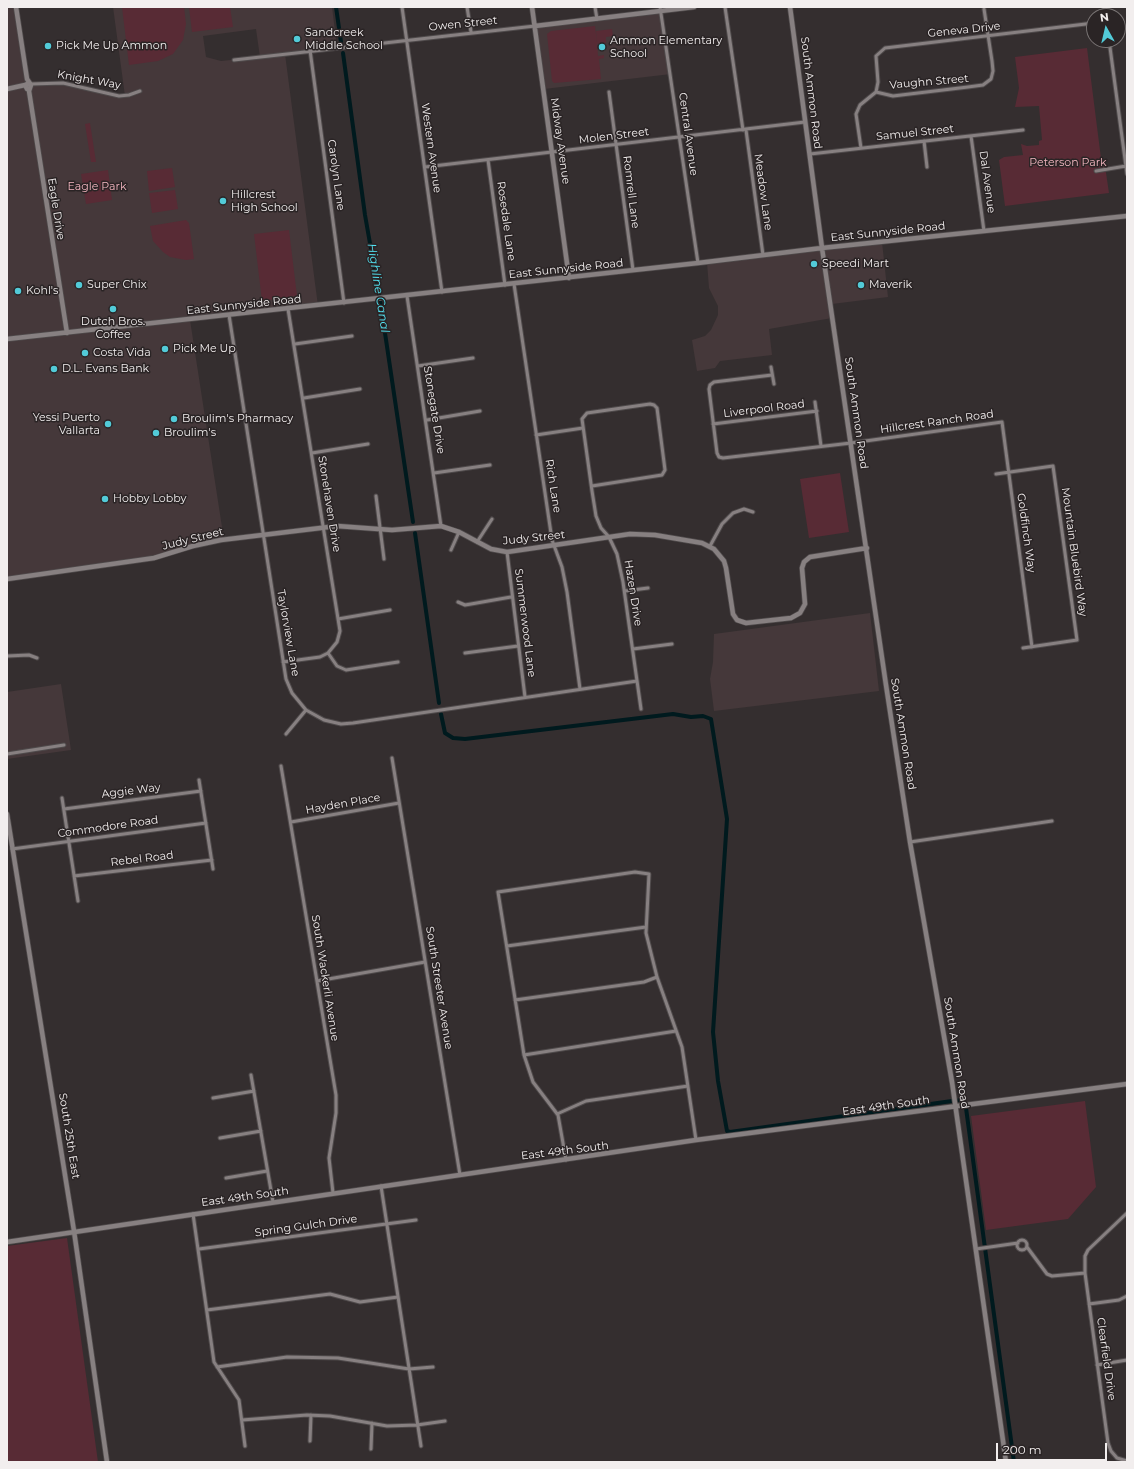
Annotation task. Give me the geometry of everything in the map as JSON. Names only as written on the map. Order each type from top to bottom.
[{"type":"street","name":"Eagle Drive","points":[[16,7],[67,333]]},
{"type":"street","name":"Western Avenue","points":[[402,7],[442,292]]},
{"type":"street","points":[[467,7],[471,32]]},
{"type":"street","name":"Midway Avenue","points":[[532,7],[569,278]]},
{"type":"street","points":[[596,7],[597,19]]},
{"type":"street","name":"Owen Street","points":[[234,60],[406,39],[597,19],[661,9],[694,7]]},
{"type":"street","name":"Meadow Lane","points":[[725,7],[763,256]]},
{"type":"street","name":"South Ammon Road","points":[[790,7],[822,248],[910,842],[956,1106],[978,1249],[1006,1462]]},
{"type":"street","name":"Central Avenue","points":[[661,9],[698,263]]},
{"type":"street","points":[[984,9],[988,36]]},
{"type":"street","name":"Geneva Drive","points":[[876,92],[878,82],[876,56],[884,48],[1086,24]]},
{"type":"street","name":"Vaughn Street","points":[[861,148],[856,114],[860,105],[876,92],[894,96],[983,85],[991,79],[993,71],[988,36]]},
{"type":"street","points":[[1110,48],[1127,174]]},
{"type":"street","name":"Carolyn Lane","points":[[310,50],[344,303]]},
{"type":"street","name":"Knight Way","points":[[7,89],[63,83],[119,96],[129,95],[140,91]]},
{"type":"street","name":"Romrell Lane","points":[[610,92],[632,270]]},
{"type":"street","name":"Molen Street","points":[[425,167],[805,122]]},
{"type":"street","name":"Samuel Street","points":[[810,154],[1023,130]]},
{"type":"street","name":"Dal Avenue","points":[[971,136],[984,231]]},
{"type":"street","points":[[924,141],[927,167]]},
{"type":"street","name":"Rosedale Lane","points":[[488,160],[505,285]]},
{"type":"street","points":[[1096,171],[1126,166]]},
{"type":"street","name":"East Sunnyside Road","points":[[7,339],[569,278],[822,248],[1127,216]]},
{"type":"street","name":"Rich Lane","points":[[514,284],[553,546],[562,567],[567,592],[580,689]]},
{"type":"street","name":"Stonegate Drive","points":[[407,296],[441,526]]},
{"type":"street","name":"Stonehaven Drive","points":[[288,309],[304,398],[340,631],[337,642],[328,653]]},
{"type":"street","name":"Taylorview Lane","points":[[229,315],[262,535],[283,662],[288,686],[306,710],[324,720],[341,724],[638,681]]},
{"type":"street","points":[[295,344],[352,336]]},
{"type":"street","points":[[418,366],[472,358]]},
{"type":"street","points":[[771,367],[774,384]]},
{"type":"street","points":[[713,424],[709,389],[710,385],[714,382],[772,375]]},
{"type":"street","points":[[304,398],[360,389]]},
{"type":"street","points":[[816,402],[821,446]]},
{"type":"street","name":"Hazen Drive","points":[[592,486],[662,475],[664,470],[656,408],[650,404],[587,413],[582,419],[596,516],[601,528],[609,537],[617,554],[625,591],[641,709]]},
{"type":"street","points":[[426,420],[480,411]]},
{"type":"street","name":"Liverpool Road","points":[[713,424],[817,411]]},
{"type":"street","name":"Hillcrest Ranch Road","points":[[713,424],[717,453],[719,457],[723,458],[852,443],[1002,422]]},
{"type":"street","name":"Goldfinch Way","points":[[1002,422],[1032,647]]},
{"type":"street","points":[[536,435],[584,428]]},
{"type":"street","points":[[312,453],[368,444]]},
{"type":"street","points":[[434,472],[490,464]]},
{"type":"street","name":"Mountain Bluebird Way","points":[[1008,472],[1053,466],[1077,640],[1032,647]]},
{"type":"street","points":[[996,474],[1008,472]]},
{"type":"street","points":[[376,496],[384,559]]},
{"type":"street","points":[[752,512],[744,509],[733,513],[722,524],[710,546],[719,554],[726,568],[733,614],[737,620],[746,623],[791,618],[800,613],[805,604],[802,568],[804,562],[810,557],[867,548]]},
{"type":"street","points":[[477,542],[492,519]]},
{"type":"street","name":"Judy Street","points":[[7,579],[154,558],[209,542],[324,528],[355,526],[392,530],[441,526],[459,532],[491,548],[507,552],[630,534],[655,535],[710,546]]},
{"type":"street","points":[[451,550],[459,532]]},
{"type":"street","name":"Summerwood Lane","points":[[507,552],[525,697]]},
{"type":"street","points":[[625,591],[648,588]]},
{"type":"street","points":[[458,602],[464,605],[512,598]]},
{"type":"street","points":[[338,619],[390,610]]},
{"type":"street","points":[[633,649],[672,644]]},
{"type":"street","points":[[465,653],[518,646]]},
{"type":"street","points":[[1023,648],[1032,647]]},
{"type":"street","points":[[283,662],[320,657],[328,653],[337,666],[346,670],[398,662]]},
{"type":"street","points":[[7,656],[29,656],[37,658]]},
{"type":"street","points":[[286,734],[306,710]]},
{"type":"street","points":[[7,754],[64,745]]},
{"type":"street","name":"South Streeter Avenue","points":[[392,758],[460,1175]]},
{"type":"street","name":"South Wackerli Avenue","points":[[281,766],[336,1095],[336,1113],[329,1158],[333,1193]]},
{"type":"street","points":[[199,780],[213,869]]},
{"type":"street","name":"Aggie Way","points":[[64,809],[201,792]]},
{"type":"street","points":[[62,798],[78,901]]},
{"type":"street","name":"Hayden Place","points":[[290,822],[399,804]]},
{"type":"street","name":"South 25th East","points":[[7,814],[74,1231],[107,1462]]},
{"type":"street","points":[[910,842],[1052,821]]},
{"type":"street","name":"Commodore Road","points":[[12,849],[206,823]]},
{"type":"street","name":"Rebel Road","points":[[74,876],[212,860]]},
{"type":"street","points":[[566,1160],[557,1114],[533,1082],[524,1055],[498,892],[635,872],[650,874],[646,927],[657,977],[685,1060],[696,1140]]},
{"type":"street","points":[[507,946],[646,927]]},
{"type":"street","points":[[316,981],[425,962]]},
{"type":"street","points":[[515,1000],[644,982],[657,977]]},
{"type":"street","points":[[524,1055],[535,1052],[676,1032]]},
{"type":"street","points":[[252,1075],[273,1202]]},
{"type":"street","name":"East 49th South","points":[[7,1242],[696,1140],[1127,1084]]},
{"type":"street","points":[[557,1114],[577,1103],[586,1101],[688,1086]]},
{"type":"street","points":[[214,1098],[254,1091]]},
{"type":"street","points":[[220,1138],[261,1131]]},
{"type":"street","points":[[226,1178],[268,1171]]},
{"type":"street","points":[[381,1186],[421,1446]]},
{"type":"street","points":[[193,1214],[214,1362],[239,1400],[245,1446]]},
{"type":"street","name":"Clearfield Drive","points":[[1127,1214],[1088,1250],[1085,1256],[1085,1273],[1108,1443],[1111,1451],[1117,1458],[1127,1461]]},
{"type":"street","name":"Spring Gulch Drive","points":[[199,1250],[416,1220]]},
{"type":"street","points":[[978,1249],[1018,1243],[1021,1240],[1024,1240],[1027,1247],[1047,1274],[1052,1276],[1085,1273]]},
{"type":"street","points":[[1018,1243],[1020,1249],[1025,1249],[1027,1247]]},
{"type":"street","points":[[207,1310],[330,1294],[360,1302],[398,1297]]},
{"type":"street","points":[[1089,1304],[1119,1300],[1127,1296]]},
{"type":"street","points":[[217,1367],[287,1357],[338,1358],[409,1369],[433,1367]]},
{"type":"street","points":[[1097,1365],[1127,1360]]},
{"type":"street","points":[[242,1420],[311,1415],[330,1416],[387,1426],[417,1425],[445,1421]]},
{"type":"street","points":[[310,1441],[311,1415]]},
{"type":"street","points":[[370,1449],[372,1423]]},
{"type":"shaded area","points":[[7,7],[16,7],[28,86],[63,83],[106,94],[125,96],[113,7],[332,7],[337,47],[285,54],[318,306],[190,320],[224,540],[173,553],[7,579]],"holes":[[[256,29],[260,57],[221,61],[206,57],[203,36]]]},
{"type":"shaded area","name":"Ammon Elementary School","points":[[661,11],[671,74],[544,89],[535,26]]},
{"type":"shaded area","points":[[882,242],[888,297],[832,304],[832,318],[769,329],[772,355],[720,361],[715,368],[697,371],[692,340],[705,336],[711,330],[718,315],[718,306],[709,288],[707,262]]},
{"type":"shaded area","points":[[870,613],[879,691],[714,711],[710,679],[713,662],[714,634]]},
{"type":"shaded area","points":[[61,684],[71,750],[7,759],[7,692]]},
{"type":"green space","points":[[122,7],[184,7],[186,24],[183,40],[173,54],[158,61],[129,65]]},
{"type":"green space","points":[[189,7],[230,7],[233,27],[192,32]]},
{"type":"green space","points":[[595,26],[597,43],[596,31],[612,29],[613,36],[606,37],[606,43],[597,44],[598,56],[604,55],[604,58],[599,59],[601,79],[554,83],[552,81],[547,34],[551,31]]},
{"type":"green space","name":"Peterson Park","points":[[1087,48],[1102,166],[1105,166],[1109,193],[1005,206],[999,160],[1004,157],[1023,155],[1021,144],[1027,146],[1039,145],[1039,141],[1042,140],[1039,106],[1015,107],[1019,88],[1015,57]]},
{"type":"green space","points":[[90,123],[96,162],[91,162],[85,124]]},
{"type":"green space","points":[[172,168],[175,187],[149,191],[147,171]]},
{"type":"green space","name":"Eagle Park","points":[[108,170],[112,200],[86,204],[81,174]]},
{"type":"green space","points":[[175,190],[178,209],[152,213],[149,193]]},
{"type":"green space","points":[[186,220],[189,223],[194,259],[186,260],[170,257],[153,241],[150,226]]},
{"type":"green space","points":[[289,230],[297,296],[262,301],[254,234]]},
{"type":"green space","points":[[840,473],[849,532],[809,538],[800,479]]},
{"type":"green space","points":[[1085,1101],[1096,1187],[1068,1219],[986,1230],[971,1116]]},
{"type":"green space","points":[[67,1238],[98,1462],[7,1462],[7,1246]]},
{"type":"waterway","name":"Highline Canal","points":[[336,7],[341,42]]},
{"type":"waterway","name":"Highline Canal","points":[[343,53],[365,215],[381,306],[413,522]]},
{"type":"waterway","points":[[415,533],[439,703]]},
{"type":"waterway","points":[[441,714],[445,733],[453,738],[465,739],[673,714],[691,717],[703,716],[711,719],[727,819],[713,1032],[718,1081],[727,1131],[730,1132],[952,1101]]},
{"type":"waterway","points":[[959,1100],[964,1100]]},
{"type":"waterway","points":[[966,1108],[1014,1462]]},
{"type":"place","name":"Sandcreek Middle School","points":[[297,39]]},
{"type":"place","name":"Pick Me Up Ammon","points":[[48,46]]},
{"type":"place","name":"Ammon Elementary School","points":[[602,47]]},
{"type":"place","name":"Hillcrest High School","points":[[223,201]]},
{"type":"place","name":"Speedi Mart","points":[[814,264]]},
{"type":"place","name":"Super Chix","points":[[79,285]]},
{"type":"place","name":"Maverik","points":[[861,285]]},
{"type":"place","name":"Kohl's","points":[[18,291]]},
{"type":"place","name":"Dutch Bros. Coffee","points":[[113,309]]},
{"type":"place","name":"Pick Me Up","points":[[165,349]]},
{"type":"place","name":"Costa Vida","points":[[85,353]]},
{"type":"place","name":"D.L. Evans Bank","points":[[54,369]]},
{"type":"place","name":"Broulim's Pharmacy","points":[[174,419]]},
{"type":"place","name":"Yessi Puerto Vallarta","points":[[108,424]]},
{"type":"place","name":"Broulim's","points":[[156,433]]},
{"type":"place","name":"Hobby Lobby","points":[[105,499]]}]
